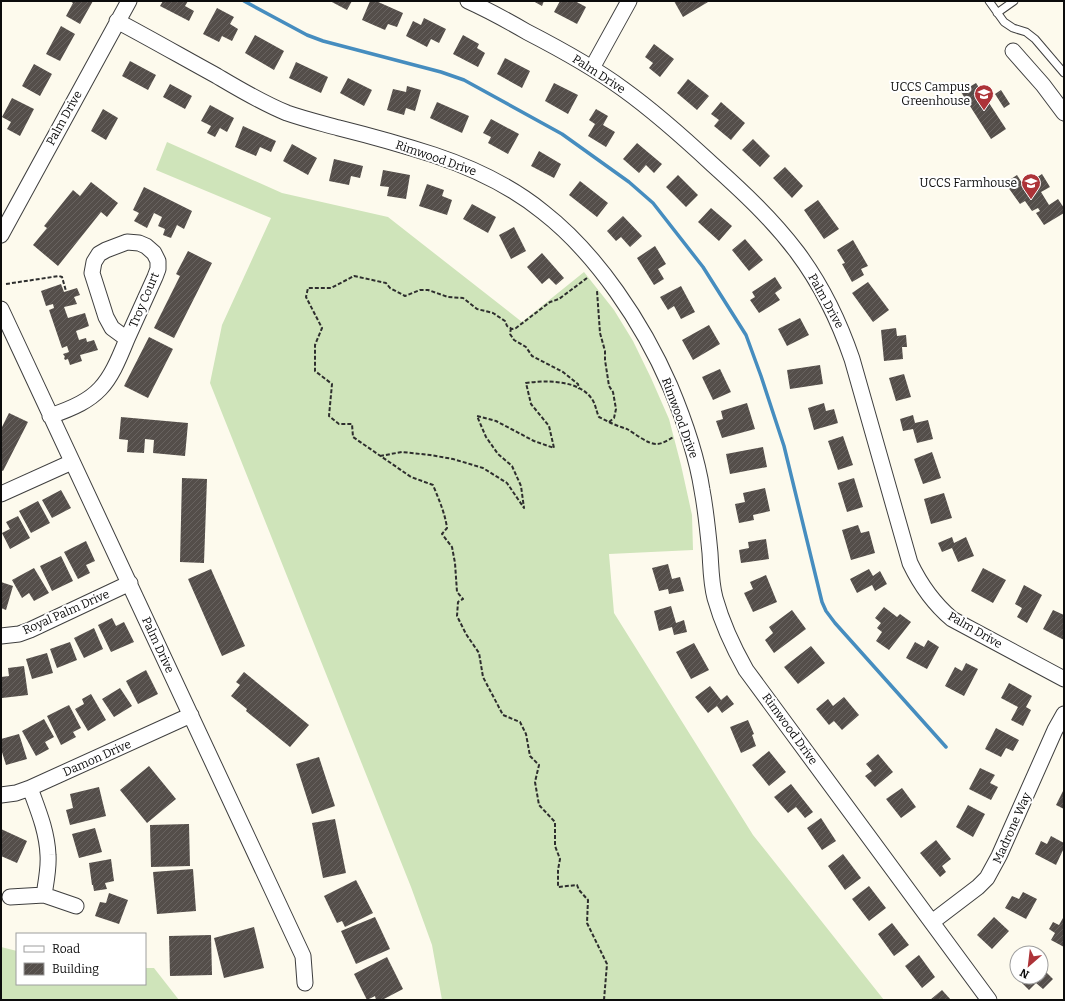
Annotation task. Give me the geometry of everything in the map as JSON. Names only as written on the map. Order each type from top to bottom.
[{"type":"street","name":"Palm Drive","points":[[1,235],[7,207],[128,1]]},
{"type":"street","name":"Palm Drive","points":[[468,1],[592,68],[648,108],[738,188],[783,234],[798,252],[844,334],[910,563],[918,580],[939,608],[952,619],[1064,679]]},
{"type":"street","points":[[592,68],[629,1]]},
{"type":"street","name":"Rimwood Drive","points":[[117,21],[248,94],[285,112],[435,155],[484,175],[524,198],[544,212],[598,267],[625,303],[641,328],[669,384],[679,408],[698,469],[702,488],[708,523],[714,596],[736,653],[746,670],[989,1000]]},
{"type":"street","points":[[1013,51],[1043,85],[1064,113]]},
{"type":"street","name":"Troy Court","points":[[50,416],[77,406],[97,392],[104,385],[114,369],[158,269],[158,261],[154,253],[139,242],[128,242],[99,254],[94,262],[92,273],[106,317],[112,328],[127,339]]},
{"type":"street","name":"Palm Drive","points":[[1,309],[303,956],[305,983]]},
{"type":"street","points":[[1,494],[72,462]]},
{"type":"street","name":"Royal Palm Drive","points":[[1,636],[19,634],[30,630],[130,583]]},
{"type":"street","name":"Madrone Way","points":[[932,922],[988,878],[1064,714]]},
{"type":"street","name":"Damon Drive","points":[[1,795],[16,793],[30,788],[190,715]]},
{"type":"street","points":[[30,788],[40,814],[46,840],[48,856],[44,895]]},
{"type":"street","points":[[10,897],[44,895],[76,906]]},
{"type":"lane","points":[[989,1],[1004,22],[1026,32],[1035,39],[1064,73]]},
{"type":"lane","points":[[997,13],[1014,1]]},
{"type":"path","points":[[6,284],[59,276],[62,277],[66,291]]},
{"type":"path","points":[[587,278],[559,299],[550,302],[516,328],[511,328],[505,321],[493,313],[477,309],[463,298],[448,297],[428,290],[420,290],[405,296],[390,288],[386,283],[354,276],[331,288],[308,288],[306,297],[322,328],[315,345],[315,371],[332,384],[329,416],[339,424],[352,424],[353,437],[411,477],[433,485],[445,515],[447,528],[442,534],[452,547],[455,563],[457,592],[463,599],[458,602],[457,616],[466,634],[479,653],[484,677],[503,715],[520,722],[526,734],[530,756],[539,765],[535,782],[539,805],[556,822],[555,846],[560,859],[558,870],[558,887],[577,885],[579,890],[588,900],[587,922],[607,964],[604,1000]]},
{"type":"path","points":[[597,291],[600,333],[605,351],[609,386],[614,392],[616,409],[614,418],[609,422]]},
{"type":"path","points":[[511,328],[510,334],[514,340],[526,347],[532,356],[564,372],[578,384],[579,389]]},
{"type":"path","points":[[380,456],[402,452],[430,455],[453,459],[483,468],[507,483],[524,508],[521,486],[512,466],[498,454],[486,437],[477,416],[496,421],[534,441],[554,448],[549,426],[531,404],[526,383],[556,382],[579,389],[585,392],[595,403],[599,417],[626,429],[641,439],[655,444],[674,437]]},
{"type":"green space","points":[[167,142],[282,193],[388,217],[522,322],[584,272],[614,310],[633,341],[651,378],[669,419],[692,515],[693,550],[609,554],[614,613],[753,835],[884,1000],[442,1000],[432,945],[411,887],[210,383],[222,325],[271,218],[156,170]]},
{"type":"green space","points":[[1,947],[16,951],[16,985],[146,985],[146,968],[154,968],[179,1000],[1,1000]]},
{"type":"building","points":[[70,1],[93,1],[80,24],[66,16],[73,3]]},
{"type":"building","points":[[163,1],[188,1],[185,6],[194,11],[189,21],[160,6]]},
{"type":"building","points":[[330,1],[352,1],[347,10]]},
{"type":"building","points":[[370,1],[376,1],[403,13],[397,27],[388,24],[385,30],[362,20]]},
{"type":"building","points":[[533,1],[544,1],[542,6]]},
{"type":"building","points":[[560,1],[575,1],[586,7],[577,24],[554,12]]},
{"type":"building","points":[[674,1],[707,1],[708,2],[683,17]]},
{"type":"building","points":[[217,8],[234,17],[230,24],[238,29],[232,41],[222,36],[219,42],[203,34]]},
{"type":"building","points":[[424,18],[446,29],[439,43],[431,39],[427,47],[406,36],[413,21],[421,25]]},
{"type":"building","points":[[61,26],[75,34],[60,61],[46,54]]},
{"type":"building","points":[[255,35],[284,51],[274,70],[245,53]]},
{"type":"building","points":[[463,35],[479,44],[477,48],[485,53],[478,67],[453,54]]},
{"type":"building","points":[[654,44],[674,59],[660,77],[649,68],[653,63],[645,57]]},
{"type":"building","points":[[505,58],[530,71],[522,88],[497,74]]},
{"type":"building","points":[[130,61],[156,75],[148,90],[122,76]]},
{"type":"building","points":[[296,62],[328,77],[321,93],[289,78]]},
{"type":"building","points":[[34,64],[52,74],[40,96],[22,86]]},
{"type":"building","points":[[348,78],[372,90],[364,106],[340,93]]},
{"type":"building","points":[[688,79],[709,96],[697,110],[677,93]]},
{"type":"building","points":[[554,83],[578,95],[568,114],[545,101]]},
{"type":"building","name":"UCCS Campus Greenhouse","points":[[976,83],[1006,129],[991,139],[961,92]]},
{"type":"building","points":[[170,84],[192,96],[185,109],[163,97]]},
{"type":"building","points":[[407,86],[421,90],[415,111],[406,108],[404,115],[387,110],[393,89],[406,92]]},
{"type":"building","points":[[1001,90],[1010,104],[1004,108],[995,94]]},
{"type":"building","points":[[12,98],[34,109],[20,136],[7,129],[11,122],[2,117]]},
{"type":"building","points":[[437,102],[469,116],[462,133],[430,118]]},
{"type":"building","points":[[721,102],[745,123],[731,140],[714,126],[719,120],[711,114]]},
{"type":"building","points":[[210,105],[234,118],[227,132],[220,128],[215,137],[207,133],[211,126],[201,121]]},
{"type":"building","points":[[103,109],[118,118],[106,140],[91,131]]},
{"type":"building","points":[[596,109],[608,116],[603,125],[615,132],[606,147],[588,136],[595,124],[589,120]]},
{"type":"building","points":[[491,119],[519,134],[508,154],[488,143],[491,137],[483,133]]},
{"type":"building","points":[[243,126],[276,141],[271,152],[260,147],[256,156],[235,147]]},
{"type":"building","points":[[753,139],[770,156],[760,167],[742,150]]},
{"type":"building","points":[[637,143],[662,164],[654,173],[646,165],[639,173],[623,159]]},
{"type":"building","points":[[292,144],[317,158],[308,175],[283,161]]},
{"type":"building","points":[[539,151],[561,164],[554,178],[531,166]]},
{"type":"building","points":[[334,159],[363,166],[360,178],[351,176],[349,185],[329,181]]},
{"type":"building","points":[[785,167],[803,186],[792,198],[773,178]]},
{"type":"building","points":[[383,170],[410,175],[406,199],[387,196],[389,187],[380,186]]},
{"type":"building","name":"UCCS Farmhouse","points":[[1042,174],[1050,187],[1041,192],[1049,205],[1058,199],[1064,208],[1064,213],[1044,225],[1036,213],[1040,211],[1038,208],[1032,211],[1025,201],[1020,204],[1005,183],[1017,175],[1024,186]]},
{"type":"building","points":[[678,175],[698,195],[686,207],[666,187]]},
{"type":"building","points":[[580,181],[608,203],[597,217],[569,195]]},
{"type":"building","points":[[91,182],[118,203],[107,217],[101,212],[58,266],[33,245],[47,228],[44,226],[73,190],[80,196]]},
{"type":"building","points":[[427,184],[444,190],[442,196],[452,200],[447,215],[419,206]]},
{"type":"building","points":[[144,187],[192,211],[184,229],[177,225],[171,238],[163,235],[165,229],[158,226],[162,217],[154,213],[147,228],[134,221],[139,213],[133,210]]},
{"type":"building","points":[[818,200],[839,229],[824,239],[804,210]]},
{"type":"building","points":[[472,204],[496,217],[488,233],[463,219]]},
{"type":"building","points":[[711,208],[732,226],[719,241],[698,222]]},
{"type":"building","points":[[623,216],[642,236],[630,247],[621,237],[616,241],[607,231]]},
{"type":"building","points":[[514,227],[526,251],[511,259],[499,235]]},
{"type":"building","points":[[745,239],[763,260],[749,271],[732,250]]},
{"type":"building","points":[[853,240],[868,266],[861,269],[864,275],[852,282],[842,264],[845,263],[837,250]]},
{"type":"building","points":[[655,246],[666,264],[658,269],[664,279],[654,285],[637,258]]},
{"type":"building","points":[[188,251],[212,263],[174,338],[154,328],[180,276],[176,274]]},
{"type":"building","points":[[542,253],[564,278],[556,285],[549,278],[542,284],[527,267]]},
{"type":"building","points":[[775,277],[782,288],[775,293],[780,300],[759,313],[750,300],[755,297],[752,292]]},
{"type":"building","points":[[868,282],[889,310],[873,322],[852,293]]},
{"type":"building","points":[[61,284],[64,292],[77,288],[80,295],[74,297],[77,304],[64,307],[68,318],[85,313],[89,326],[76,331],[79,340],[86,338],[87,342],[94,340],[98,350],[80,355],[82,361],[70,365],[68,359],[65,360],[63,354],[69,352],[67,346],[62,348],[49,310],[54,308],[53,304],[46,306],[41,291]]},
{"type":"building","points":[[681,286],[695,312],[681,319],[674,306],[668,310],[660,297]]},
{"type":"building","points":[[800,318],[809,335],[787,346],[778,329]]},
{"type":"building","points":[[709,325],[720,344],[693,360],[682,340]]},
{"type":"building","points":[[896,328],[897,336],[906,335],[907,347],[902,347],[903,359],[884,361],[881,330]]},
{"type":"building","points":[[149,337],[173,349],[148,398],[124,386]]},
{"type":"building","points":[[820,365],[823,384],[790,389],[787,370]]},
{"type":"building","points":[[720,369],[731,392],[713,400],[702,377]]},
{"type":"building","points":[[904,374],[911,397],[896,401],[889,378]]},
{"type":"building","points":[[747,403],[755,429],[722,438],[716,421],[723,419],[721,411]]},
{"type":"building","points":[[824,403],[826,411],[834,409],[838,423],[814,430],[808,408]]},
{"type":"building","points":[[9,413],[28,422],[3,471],[1,470],[1,429]]},
{"type":"building","points":[[913,415],[915,423],[928,420],[933,439],[917,443],[913,429],[903,431],[900,419]]},
{"type":"building","points":[[121,417],[188,423],[185,456],[153,453],[154,440],[145,439],[144,453],[127,452],[128,440],[119,439]]},
{"type":"building","points":[[843,436],[853,465],[838,470],[828,441]]},
{"type":"building","points":[[763,447],[767,467],[730,474],[726,454]]},
{"type":"building","points":[[932,452],[941,478],[923,484],[914,459]]},
{"type":"building","points":[[182,478],[207,479],[204,563],[180,562]]},
{"type":"building","points":[[854,478],[863,507],[847,512],[838,483]]},
{"type":"building","points":[[765,488],[770,511],[753,515],[754,520],[739,523],[735,504],[745,502],[743,493]]},
{"type":"building","points":[[61,490],[71,508],[52,518],[42,500]]},
{"type":"building","points":[[944,493],[952,518],[931,524],[924,499]]},
{"type":"building","points":[[38,501],[50,523],[31,533],[19,511]]},
{"type":"building","points":[[18,516],[30,538],[10,549],[2,533],[10,529],[6,522]]},
{"type":"building","points":[[858,525],[861,533],[869,531],[875,553],[851,560],[842,530]]},
{"type":"building","points":[[952,537],[954,543],[966,537],[974,556],[958,562],[952,548],[942,552],[938,543]]},
{"type":"building","points":[[766,539],[769,559],[741,563],[739,550],[749,548],[748,542]]},
{"type":"building","points":[[86,541],[95,561],[86,565],[90,573],[78,579],[64,552]]},
{"type":"building","points":[[61,556],[73,581],[52,591],[40,566]]},
{"type":"building","points":[[668,564],[672,579],[680,577],[684,591],[669,594],[668,589],[659,591],[652,568]]},
{"type":"building","points":[[34,568],[49,593],[34,601],[29,593],[22,598],[12,580]]},
{"type":"building","points":[[983,568],[1006,580],[993,603],[971,591]]},
{"type":"building","points":[[211,569],[245,646],[222,656],[188,579]]},
{"type":"building","points":[[869,569],[873,576],[880,571],[887,584],[875,591],[872,585],[857,593],[850,579]]},
{"type":"building","points":[[766,575],[777,602],[753,612],[744,593],[753,589],[750,582]]},
{"type":"building","points":[[1,582],[13,586],[6,610],[1,608]]},
{"type":"building","points":[[1024,585],[1042,595],[1027,623],[1017,617],[1022,608],[1015,604]]},
{"type":"building","points":[[671,606],[676,623],[684,620],[687,632],[674,635],[672,627],[659,631],[654,611]]},
{"type":"building","points":[[884,607],[897,617],[900,614],[911,622],[889,650],[876,641],[882,632],[877,628],[881,623],[875,618]]},
{"type":"building","points":[[792,610],[806,629],[774,653],[765,640],[773,633],[769,627]]},
{"type":"building","points":[[1053,610],[1064,615],[1064,640],[1043,629]]},
{"type":"building","points":[[112,618],[116,626],[124,622],[134,642],[111,652],[98,625]]},
{"type":"building","points":[[94,628],[103,649],[84,658],[74,638]]},
{"type":"building","points":[[928,640],[939,647],[927,669],[906,658],[915,642],[924,647]]},
{"type":"building","points":[[70,642],[77,660],[57,668],[50,649]]},
{"type":"building","points":[[694,643],[709,670],[691,679],[676,652]]},
{"type":"building","points":[[811,646],[825,663],[798,684],[784,667]]},
{"type":"building","points":[[47,653],[53,673],[32,679],[26,659]]},
{"type":"building","points":[[966,663],[978,669],[964,696],[945,686],[955,667],[962,671]]},
{"type":"building","points":[[24,666],[28,695],[2,698],[1,677],[9,676],[8,668]]},
{"type":"building","points":[[146,670],[158,694],[138,704],[126,681]]},
{"type":"building","points":[[244,672],[309,725],[290,747],[246,711],[247,709],[231,696],[240,685],[236,682]]},
{"type":"building","points":[[1009,683],[1032,696],[1026,707],[1031,710],[1023,726],[1011,720],[1018,707],[1001,698]]},
{"type":"building","points":[[710,686],[721,700],[727,695],[734,704],[722,713],[717,706],[708,713],[695,697]]},
{"type":"building","points":[[120,688],[132,706],[114,717],[102,699]]},
{"type":"building","points":[[91,694],[106,720],[88,731],[75,709],[84,704],[82,699]]},
{"type":"building","points":[[844,697],[859,715],[842,730],[834,721],[829,725],[816,709],[828,699],[833,706]]},
{"type":"building","points":[[69,705],[81,728],[73,732],[76,737],[61,745],[47,716]]},
{"type":"building","points":[[44,719],[54,737],[45,742],[49,749],[36,756],[22,731]]},
{"type":"building","points":[[748,720],[754,734],[752,735],[756,746],[741,753],[730,727]]},
{"type":"building","points":[[996,728],[1019,740],[1013,751],[1006,748],[1001,757],[985,749]]},
{"type":"building","points":[[19,734],[27,759],[6,765],[1,749],[1,739]]},
{"type":"building","points":[[769,751],[786,772],[769,786],[752,765]]},
{"type":"building","points":[[878,754],[893,772],[875,787],[865,776],[872,771],[866,764]]},
{"type":"building","points":[[319,757],[335,806],[312,814],[296,764]]},
{"type":"building","points":[[149,766],[176,799],[147,823],[120,790]]},
{"type":"building","points":[[980,768],[995,775],[990,783],[998,787],[991,800],[969,789]]},
{"type":"building","points":[[791,784],[813,812],[805,818],[796,807],[788,813],[774,797]]},
{"type":"building","points":[[99,787],[106,816],[70,825],[66,810],[73,808],[70,794]]},
{"type":"building","points":[[902,788],[916,807],[901,818],[886,799]]},
{"type":"building","points":[[1064,789],[1064,809],[1056,805]]},
{"type":"building","points":[[968,805],[985,814],[973,837],[956,827]]},
{"type":"building","points":[[821,818],[836,841],[822,850],[807,828]]},
{"type":"building","points":[[335,819],[346,873],[323,878],[312,823]]},
{"type":"building","points":[[189,824],[190,866],[151,867],[150,825]]},
{"type":"building","points":[[95,828],[102,852],[79,858],[72,834]]},
{"type":"building","points":[[1,829],[27,841],[17,863],[1,856]]},
{"type":"building","points":[[1051,836],[1064,843],[1064,848],[1056,865],[1035,854],[1041,841],[1047,844]]},
{"type":"building","points":[[936,840],[951,859],[942,866],[946,872],[940,877],[920,853]]},
{"type":"building","points":[[843,854],[861,878],[845,890],[828,866]]},
{"type":"building","points":[[111,859],[114,881],[105,883],[107,889],[94,891],[89,863]]},
{"type":"building","points":[[193,869],[196,911],[157,914],[153,872]]},
{"type":"building","points":[[356,880],[373,913],[345,927],[342,921],[337,923],[324,896]]},
{"type":"building","points":[[869,886],[886,908],[869,921],[852,899]]},
{"type":"building","points":[[1023,892],[1037,899],[1026,919],[1005,908],[1012,896],[1019,899]]},
{"type":"building","points":[[109,893],[128,900],[119,924],[95,916],[100,902],[106,903]]},
{"type":"building","points":[[375,917],[390,949],[356,964],[341,931]]},
{"type":"building","points":[[994,917],[1009,931],[992,949],[977,935]]},
{"type":"building","points":[[1063,918],[1064,947],[1051,940],[1055,933],[1049,929],[1053,922],[1059,925]]},
{"type":"building","points":[[892,923],[909,945],[894,956],[878,934]]},
{"type":"building","points":[[254,927],[264,968],[224,978],[214,938]]},
{"type":"building","points":[[211,935],[212,975],[170,976],[169,936]]},
{"type":"building","points":[[919,955],[935,977],[922,988],[905,966]]},
{"type":"building","points":[[387,957],[403,989],[382,1000],[376,1000],[375,996],[367,1000],[354,974]]},
{"type":"building","points":[[1049,975],[1053,979],[1049,983]]},
{"type":"building","points":[[1024,985],[1034,985],[1029,990]]},
{"type":"building","points":[[1038,985],[1047,985],[1043,989]]},
{"type":"building","points":[[942,990],[951,1000],[930,1000]]},
{"type":"waterway","points":[[244,1],[307,35],[323,41],[441,72],[464,80],[562,134],[629,182],[653,203],[703,267],[746,335],[784,446],[822,602],[826,611],[946,747]]},
{"type":"place","name":"UCCS Campus Greenhouse","points":[[984,111]]},
{"type":"place","name":"UCCS Farmhouse","points":[[1031,200]]}]
